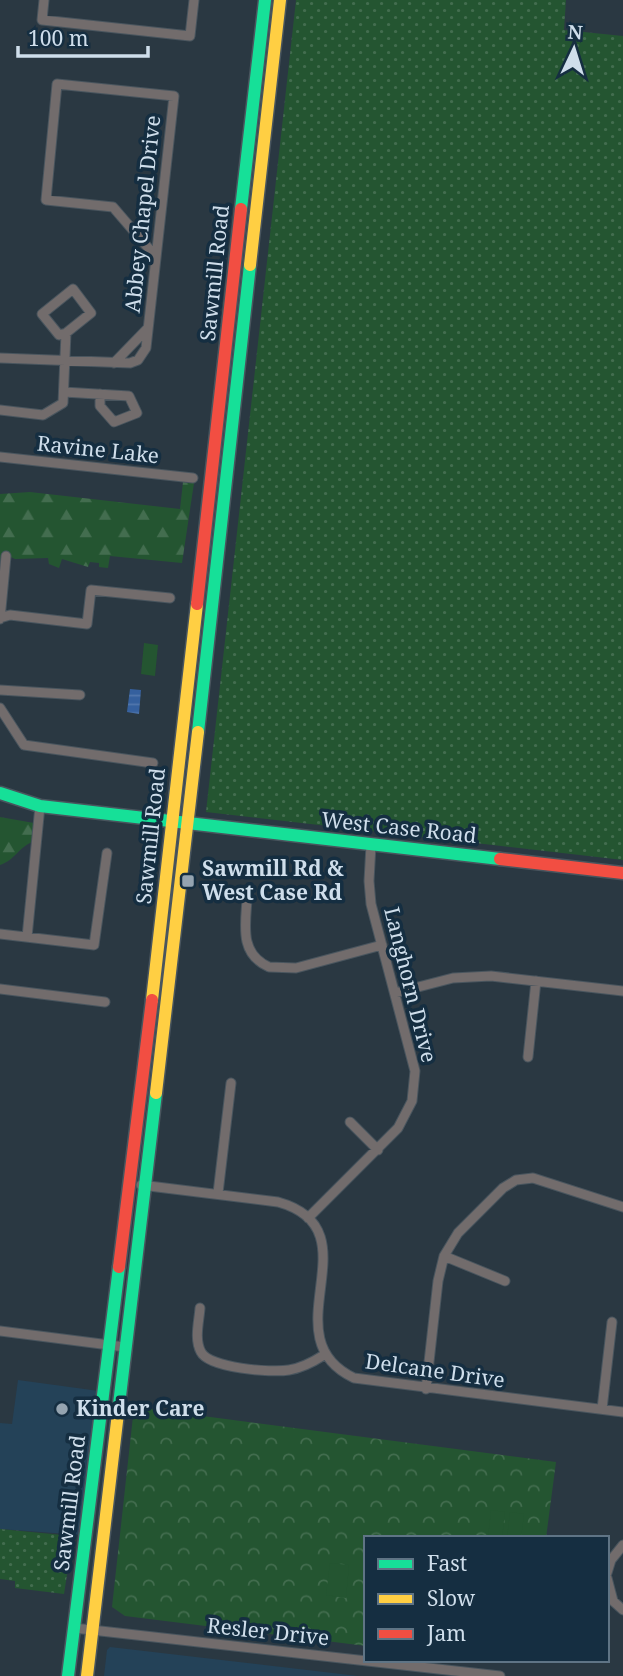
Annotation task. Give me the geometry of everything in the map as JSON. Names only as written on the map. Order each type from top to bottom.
[{"type":"main road","name":"Sawmill Road","points":[[68,1676],[130,1183],[265,0]]},
{"type":"main road","name":"Sawmill Road","points":[[87,1676],[280,0]]},
{"type":"main road","name":"West Case Road","points":[[0,793],[40,806],[623,873]]},
{"type":"street","points":[[44,0],[42,20],[190,36],[194,0]]},
{"type":"street","name":"Abbey Chapel Drive","points":[[0,358],[114,363],[138,360],[146,348],[174,96],[57,84],[46,200],[113,207],[156,257]]},
{"type":"street","points":[[73,289],[91,313],[66,333],[59,335],[42,314],[73,289]]},
{"type":"street","points":[[0,410],[43,415],[63,403],[66,333]]},
{"type":"street","points":[[64,392],[100,394]]},
{"type":"street","name":"Ravine Lake","points":[[0,457],[193,478]]},
{"type":"street","points":[[6,556],[0,618],[10,615],[87,624],[91,590],[170,598]]},
{"type":"street","points":[[0,690],[80,695]]},
{"type":"street","points":[[0,708],[24,745],[153,763]]},
{"type":"street","points":[[27,937],[40,806]]},
{"type":"street","name":"Langhorn Drive","points":[[307,1218],[378,1150],[404,1121],[415,1087],[412,1058],[382,945],[369,881],[371,845]]},
{"type":"street","points":[[0,934],[94,945],[107,853]]},
{"type":"street","points":[[247,900],[245,930],[248,949],[269,967],[296,968],[382,945]]},
{"type":"street","points":[[395,993],[470,976],[623,991]]},
{"type":"street","points":[[528,1057],[536,981]]},
{"type":"street","points":[[0,989],[105,1002]]},
{"type":"street","points":[[218,1194],[231,1083]]},
{"type":"street","points":[[350,1122],[378,1150]]},
{"type":"street","points":[[426,1389],[438,1281],[444,1256],[458,1233],[494,1197],[516,1180],[533,1178],[623,1207]]},
{"type":"street","points":[[130,1183],[278,1202],[294,1208],[307,1218],[323,1248],[318,1333],[324,1355],[302,1367],[282,1370],[213,1362],[203,1355],[198,1345],[200,1308]]},
{"type":"street","points":[[444,1256],[505,1281]]},
{"type":"street","points":[[602,1409],[612,1322]]},
{"type":"street","points":[[0,1331],[125,1347]]},
{"type":"street","name":"Delcane Drive","points":[[324,1355],[343,1373],[354,1378],[623,1412]]},
{"type":"street","points":[[609,1568],[611,1560],[622,1546]]},
{"type":"street","points":[[609,1584],[613,1601],[623,1610]]},
{"type":"street","name":"Resler Drive","points":[[74,1628],[364,1660]]},
{"type":"street","name":"Resler Drive","points":[[379,1662],[500,1676]]},
{"type":"shaded area","points":[[18,1380],[99,1391],[80,1535],[0,1529],[0,1423],[12,1424]]},
{"type":"shaded area","points":[[110,1647],[358,1676],[104,1676],[107,1650]]},
{"type":"green space","points":[[296,0],[566,0],[564,30],[623,36],[623,860],[206,812]]},
{"type":"green space","points":[[183,482],[194,483],[182,563],[110,556],[108,568],[99,567],[99,563],[90,562],[88,567],[62,559],[59,568],[49,564],[48,558],[15,559],[4,554],[0,568],[0,494],[30,492],[180,509]]},
{"type":"green space","points":[[144,643],[158,645],[155,676],[141,674]]},
{"type":"green space","points":[[0,817],[34,823],[32,842],[0,865]]},
{"type":"green space","points":[[134,1407],[556,1462],[546,1536],[364,1536],[364,1646],[125,1616],[112,1607]]},
{"type":"green space","points":[[491,1510],[505,1512],[502,1536],[488,1536]]},
{"type":"green space","points":[[510,1512],[524,1514],[521,1536],[507,1536]]},
{"type":"green space","points":[[0,1529],[73,1536],[64,1594],[15,1588],[15,1581],[0,1579]]},
{"type":"green space","points":[[330,1563],[349,1565],[346,1598],[326,1595]]},
{"type":"water","points":[[130,689],[141,690],[139,714],[127,712]]},
{"type":"traffic: fast","points":[[241,209],[265,0]]},
{"type":"traffic: fast","points":[[198,732],[250,265]]},
{"type":"traffic: fast","points":[[0,793],[40,806],[500,859]]},
{"type":"traffic: fast","points":[[118,1413],[156,1093]]},
{"type":"traffic: fast","points":[[68,1676],[119,1267]]},
{"type":"traffic: slow","points":[[250,265],[280,0]]},
{"type":"traffic: slow","points":[[152,1000],[197,604]]},
{"type":"traffic: slow","points":[[156,1093],[198,732]]},
{"type":"traffic: slow","points":[[87,1676],[118,1413]]},
{"type":"traffic: jam","points":[[197,604],[241,209]]},
{"type":"traffic: jam","points":[[500,859],[623,873]]},
{"type":"traffic: jam","points":[[119,1267],[152,1000]]},
{"type":"place","name":"Sawmill Rd & West Case Rd","points":[[188,881]]},
{"type":"place","name":"Kinder Care","points":[[62,1409]]}]
